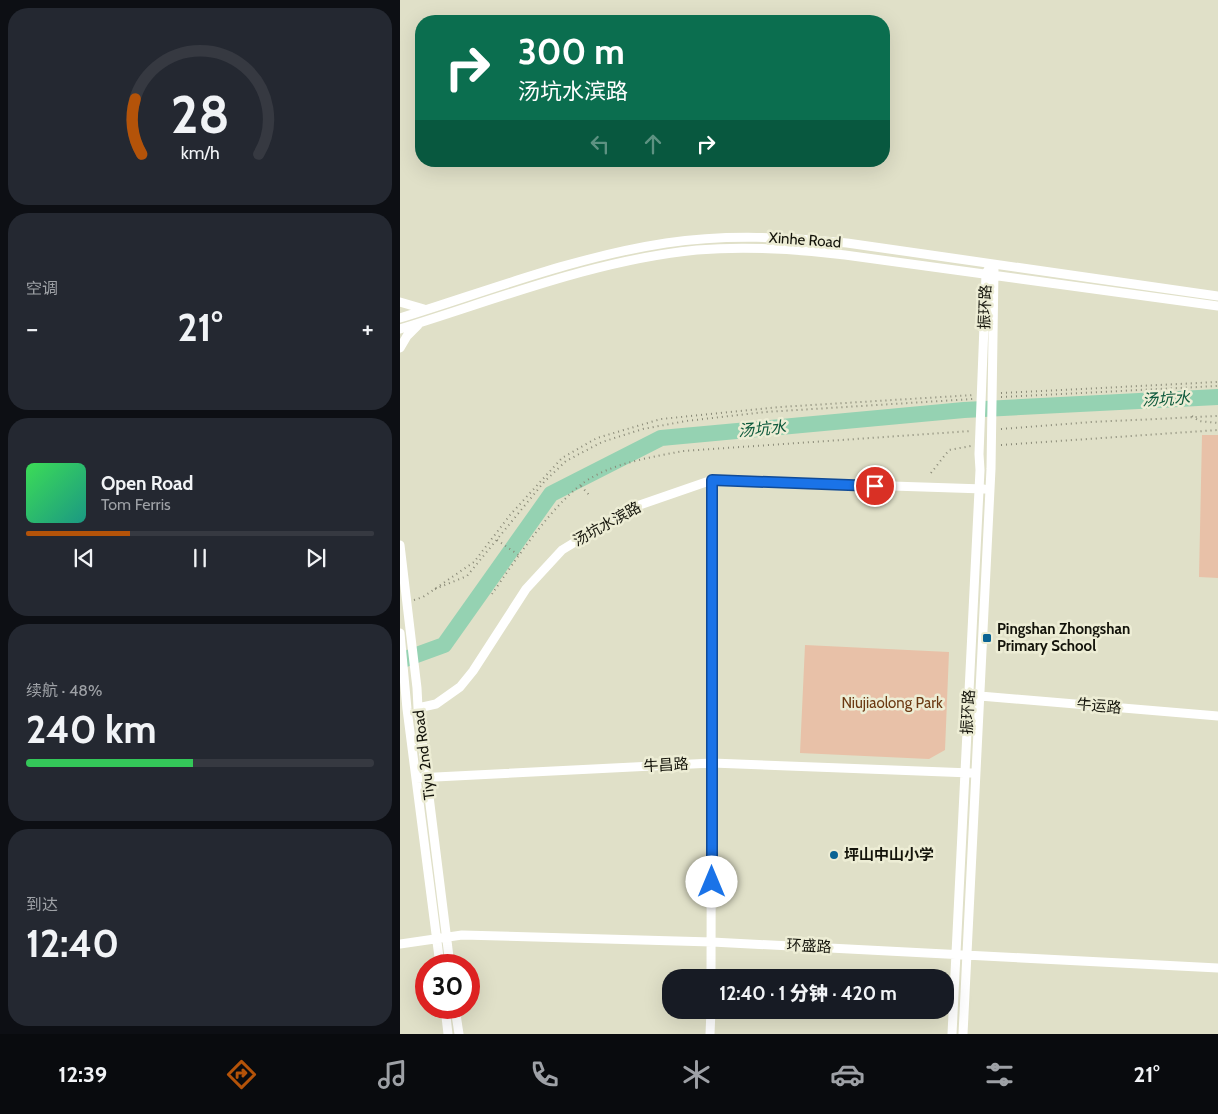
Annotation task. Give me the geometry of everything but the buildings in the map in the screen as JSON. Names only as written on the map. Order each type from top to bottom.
[{"type":"street","name":"Xinhe Road","points":[[400,318],[571,263],[631,249],[696,239],[759,237],[818,240],[1218,296]]},
{"type":"street","name":"Xinhe Road","points":[[400,329],[573,274],[633,260],[697,250],[751,248],[810,251],[1218,306]]},
{"type":"street","name":"振环路","points":[[952,1034],[979,489],[978,454],[986,274],[992,264]]},
{"type":"street","name":"振环路","points":[[963,1034],[990,490],[989,452],[996,275],[992,264]]},
{"type":"street","points":[[400,302],[418,309],[429,309]]},
{"type":"street","points":[[400,348],[414,328],[423,322]]},
{"type":"street","points":[[711,969],[712,480]]},
{"type":"street","name":"汤坑水滨路","points":[[418,708],[436,704],[460,688],[526,589],[562,550],[631,508],[712,480],[990,490]]},
{"type":"street","name":"Tiyu 2nd Road","points":[[400,545],[404,612],[412,645],[426,777],[449,954]]},
{"type":"street","name":"Tiyu 2nd Road","points":[[400,633],[407,689],[404,709],[416,778],[438,954]]},
{"type":"street","name":"牛运路","points":[[980,696],[1218,716]]},
{"type":"street","name":"牛昌路","points":[[416,778],[712,763],[976,773]]},
{"type":"street","name":"环盛路","points":[[400,944],[462,935],[712,942],[967,953],[1218,968]]},
{"type":"street","points":[[446,1019],[448,1034]]},
{"type":"street","points":[[457,1019],[459,1034]]},
{"type":"street","points":[[710,1034],[711,1019]]},
{"type":"path","points":[[998,393],[1218,382]]},
{"type":"path","points":[[996,398],[1218,386]]},
{"type":"path","points":[[412,600],[474,562],[499,529],[550,469],[562,458],[598,438],[661,419],[765,409],[979,395]]},
{"type":"path","points":[[431,590],[467,576],[498,540],[524,505],[566,461],[600,443],[643,429],[686,421],[765,412],[978,399]]},
{"type":"path","points":[[886,400],[886,405]]},
{"type":"path","points":[[994,429],[1192,416],[1218,416]]},
{"type":"path","points":[[1192,416],[1199,421],[1218,423]]},
{"type":"path","points":[[492,594],[562,504],[591,478],[612,469],[648,458],[683,451],[977,430]]},
{"type":"path","points":[[1001,444],[1218,430]]},
{"type":"path","points":[[598,438],[600,443]]},
{"type":"path","points":[[931,473],[949,450],[972,446]]},
{"type":"path","points":[[580,486],[590,496]]},
{"type":"path","points":[[498,540],[499,529]]},
{"type":"path","points":[[498,540],[520,556]]},
{"type":"green space","points":[[1202,435],[1218,435],[1218,578],[1199,577]]},
{"type":"green space","name":"Niujiaolong Park","points":[[805,645],[949,652],[945,750],[929,759],[800,753]]},
{"type":"waterway","name":"汤坑水","points":[[400,661],[444,645],[551,494],[661,438],[964,410],[1218,397]]},
{"type":"place","name":"Pingshan Zhongshan Primary School","points":[[987,638]]},
{"type":"place","name":"坪山中山小学","points":[[834,855]]},
{"type":"route","points":[[712,882],[712,480],[875,486]]}]
